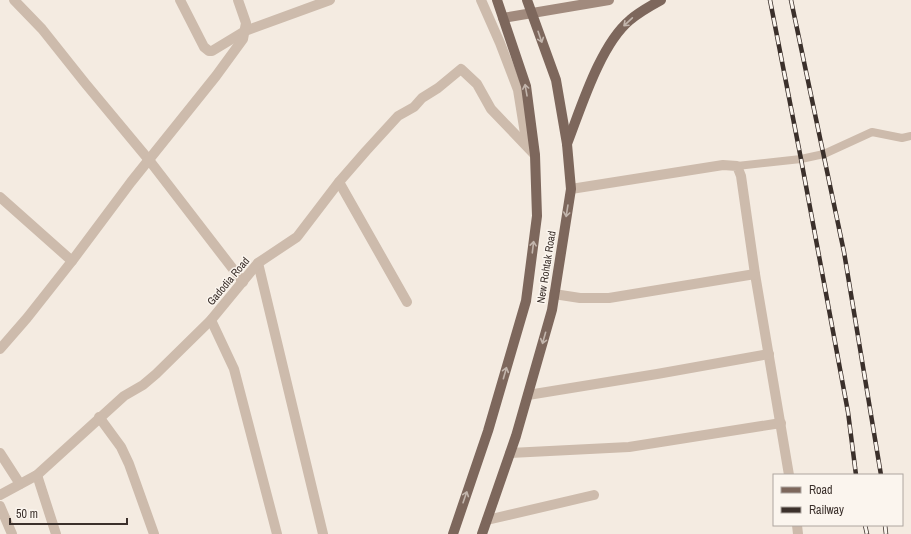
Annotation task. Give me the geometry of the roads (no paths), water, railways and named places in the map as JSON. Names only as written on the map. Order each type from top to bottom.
[{"type":"main road","name":"New Rohtak Road","points":[[453,534],[488,431],[526,301],[537,216],[535,155],[526,86],[497,0]]},
{"type":"main road","name":"New Rohtak Road","points":[[482,534],[510,453],[552,310],[571,189],[567,144],[556,80],[527,0]]},
{"type":"main road","points":[[503,18],[608,0]]},
{"type":"main road","points":[[567,144],[589,86],[603,55],[629,20],[660,0]]},
{"type":"street","points":[[14,0],[42,29],[149,160],[243,282]]},
{"type":"street","points":[[180,0],[206,50],[212,50],[245,31],[330,0]]},
{"type":"street","points":[[0,349],[27,318],[72,261],[131,182],[216,76],[243,39],[246,23],[238,0]]},
{"type":"street","points":[[481,0],[500,43],[518,90],[527,146],[535,155]]},
{"type":"street","name":"Gadodia Road","points":[[0,495],[37,475],[99,417],[124,396],[143,386],[211,320],[258,263],[297,237],[339,182],[398,116],[414,107],[422,98],[438,88],[461,69],[477,84],[491,109],[527,146]]},
{"type":"street","points":[[571,189],[723,164],[737,166],[741,176],[755,274],[789,474]]},
{"type":"street","points":[[339,182],[407,302]]},
{"type":"street","points":[[0,197],[72,261]]},
{"type":"street","points":[[258,263],[323,534]]},
{"type":"street","points":[[554,294],[580,298],[608,298],[755,274]]},
{"type":"street","points":[[211,320],[234,369],[277,534]]},
{"type":"street","points":[[528,395],[769,354]]},
{"type":"street","points":[[99,417],[121,447],[129,464],[154,534]]},
{"type":"street","points":[[510,453],[629,447],[780,423]]},
{"type":"street","points":[[0,453],[20,484]]},
{"type":"street","points":[[37,475],[56,534]]},
{"type":"street","points":[[487,520],[594,495]]},
{"type":"street","points":[[0,506],[12,534]]},
{"type":"lane","points":[[737,166],[801,159],[824,154],[872,132],[902,138],[911,136]]},
{"type":"railway","points":[[770,0],[848,412],[856,474]]},
{"type":"railway","points":[[791,0],[844,252],[881,474]]},
{"type":"railway","points":[[865,526],[867,534]]},
{"type":"railway","points":[[885,526],[886,534]]}]
